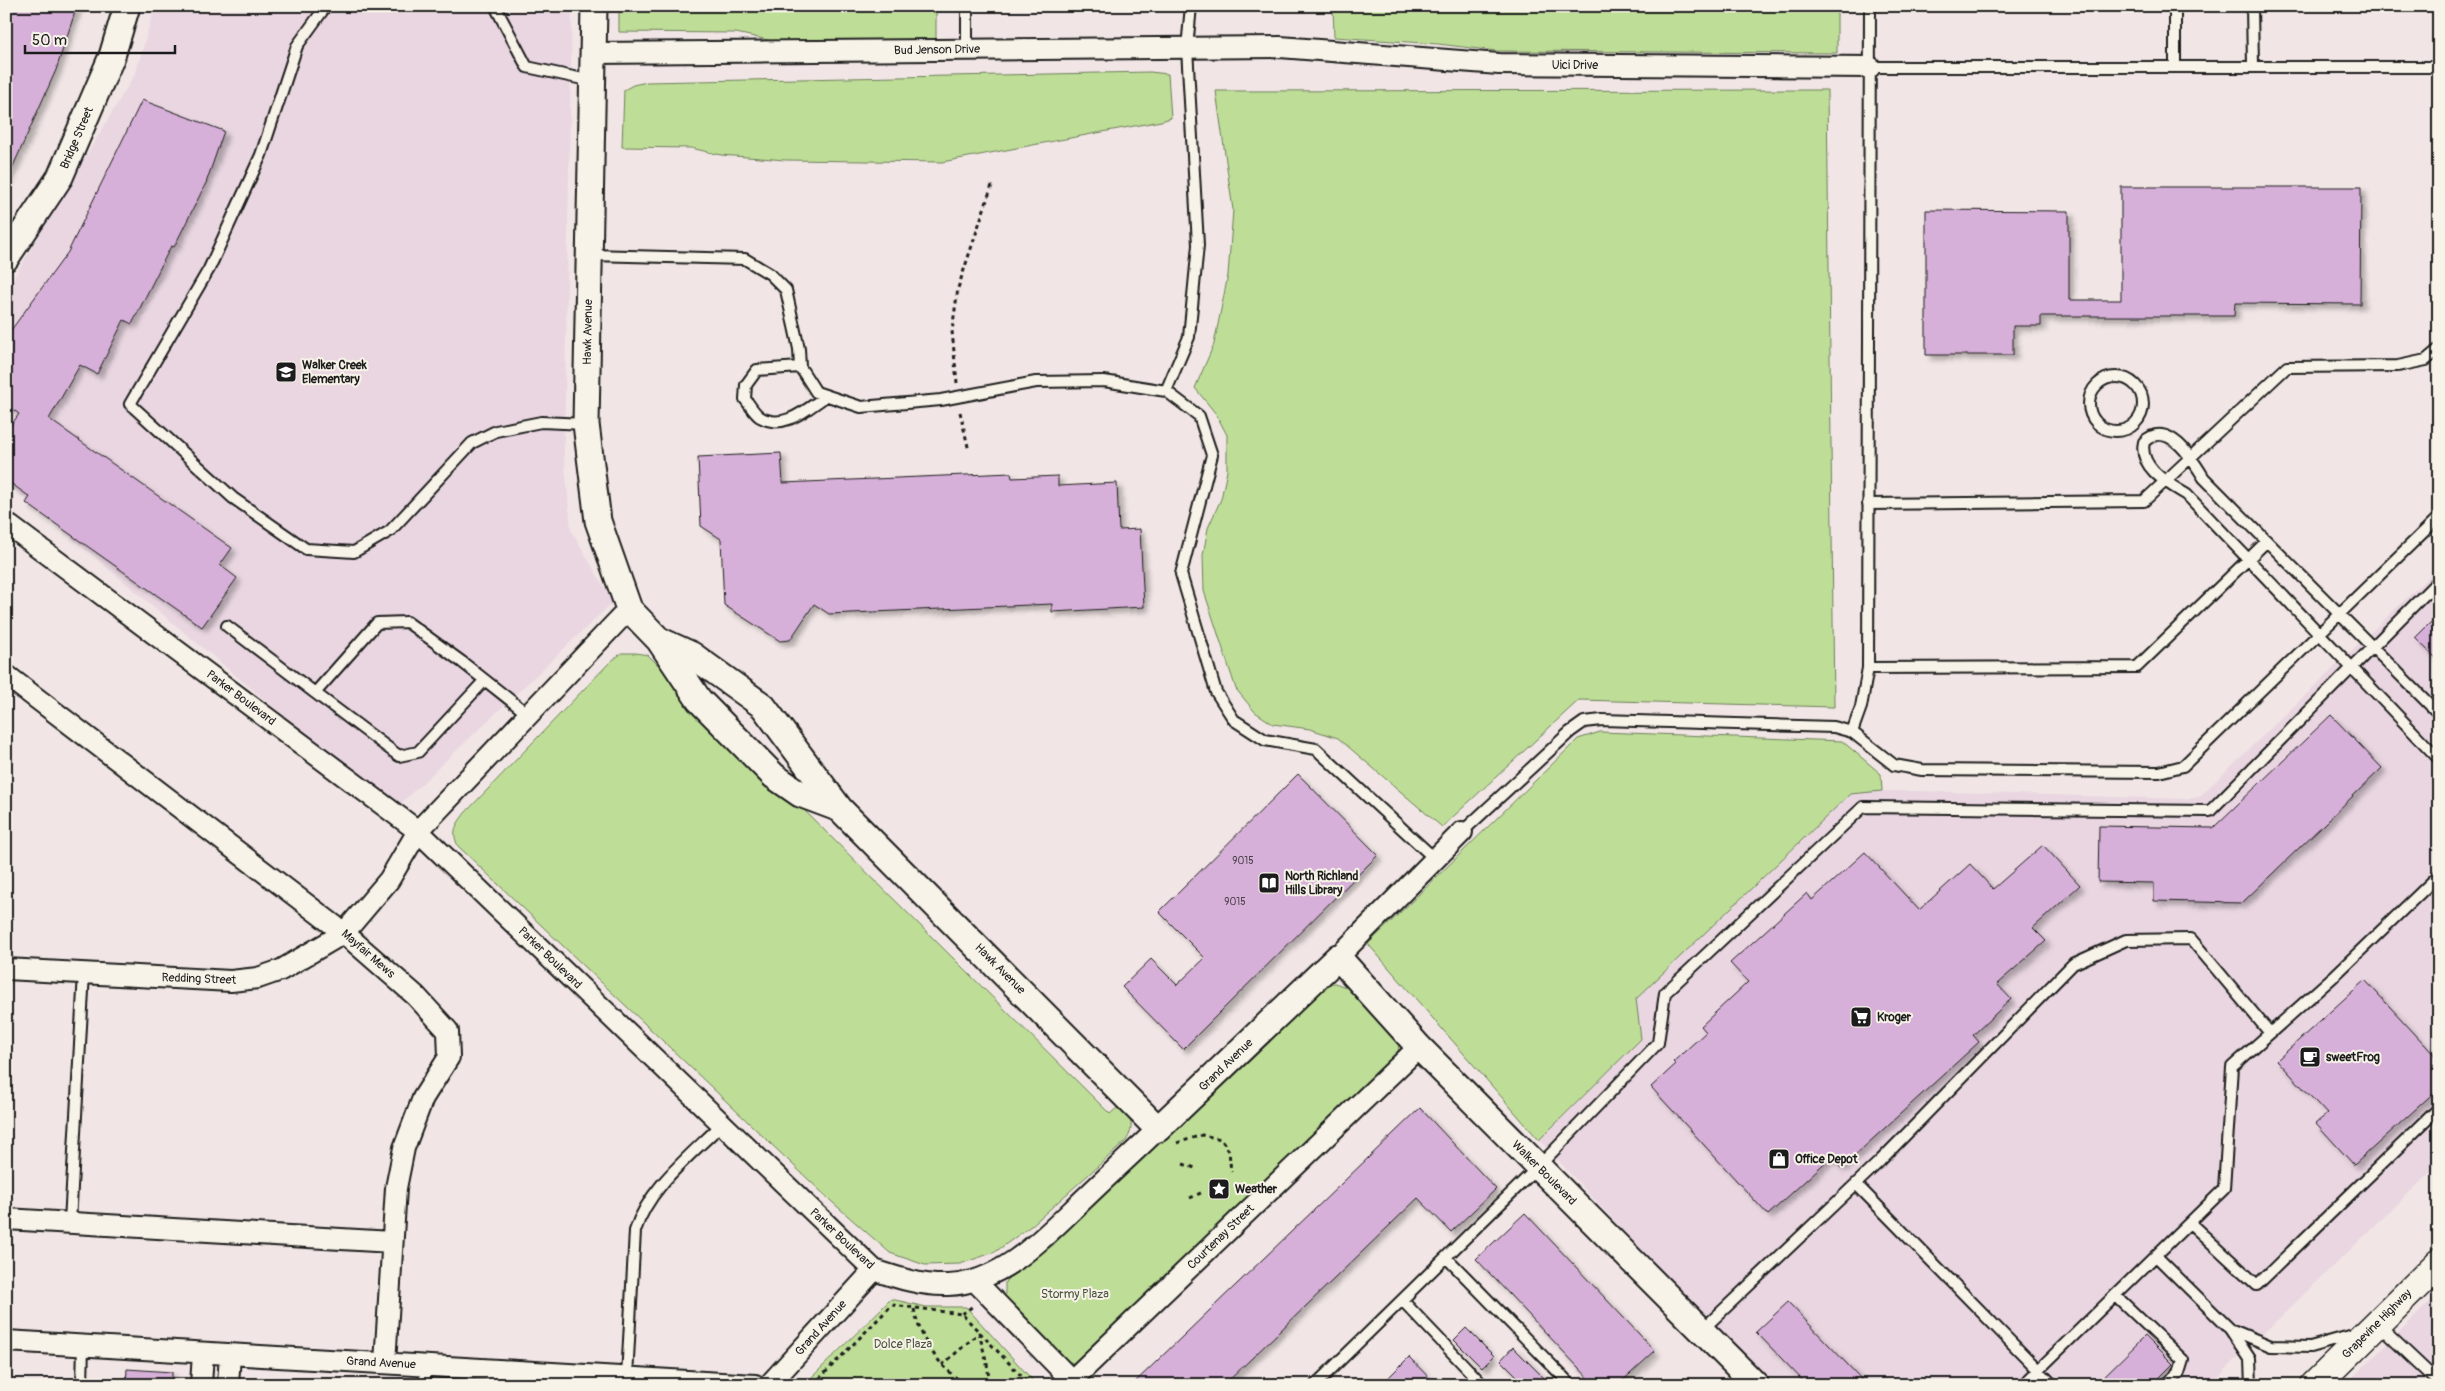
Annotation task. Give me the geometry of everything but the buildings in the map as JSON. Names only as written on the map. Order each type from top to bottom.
[{"type":"main road","name":"Grapevine Highway","points":[[2315,1385],[2439,1263]]},
{"type":"street","name":"Bridge Street","points":[[6,258],[60,177],[112,56],[127,6]]},
{"type":"street","name":"Hawk Avenue","points":[[594,6],[586,424],[598,521],[629,609],[658,640],[699,700],[774,776],[800,794],[840,810]]},
{"type":"street","name":"Bud Jenson Drive","points":[[594,53],[1280,47]]},
{"type":"street","name":"Uici Drive","points":[[1280,47],[1499,64],[1870,67]]},
{"type":"street","name":"Parker Boulevard","points":[[6,523],[418,830],[874,1270],[917,1283],[948,1285],[975,1281]]},
{"type":"street","name":"Redding Street","points":[[6,968],[231,981],[258,978],[288,966],[344,933],[389,880],[418,830],[629,609]]},
{"type":"street","name":"Hawk Avenue","points":[[658,640],[692,655],[762,706],[840,810],[1171,1137]]},
{"type":"street","name":"Mayfair Mews","points":[[6,675],[344,933],[416,996],[448,1031],[450,1043],[449,1057],[423,1098],[404,1148],[396,1188],[384,1364]]},
{"type":"street","name":"Grand Avenue","points":[[975,1281],[1009,1264],[1171,1137],[1338,957],[1462,832]]},
{"type":"street","name":"Walker Boulevard","points":[[1338,957],[1419,1047],[1756,1385]]},
{"type":"street","name":"Courtenay Street","points":[[1072,1383],[1419,1047]]},
{"type":"street","points":[[6,1219],[392,1242]]},
{"type":"street","name":"Grand Avenue","points":[[769,1385],[874,1270]]},
{"type":"street","points":[[975,1281],[1072,1383]]},
{"type":"street","name":"Grand Avenue","points":[[6,1341],[384,1364],[425,1375],[627,1378],[755,1385]]},
{"type":"street","points":[[201,1385],[203,1353]]},
{"type":"street","points":[[228,1385],[230,1355]]},
{"type":"lane","points":[[326,6],[297,46],[260,155],[209,269],[130,404],[233,498],[306,549],[354,552],[390,531],[472,444],[496,432],[541,422],[586,424]]},
{"type":"lane","points":[[495,6],[527,68],[593,81]]},
{"type":"lane","points":[[967,6],[967,50]]},
{"type":"lane","points":[[1166,391],[1189,337],[1198,245],[1187,48],[1191,6]]},
{"type":"lane","points":[[1852,732],[1862,707],[1868,668],[1870,6]]},
{"type":"lane","points":[[2175,6],[2175,66]]},
{"type":"lane","points":[[2252,6],[2253,66]]},
{"type":"lane","points":[[1870,67],[2439,67]]},
{"type":"lane","points":[[590,255],[745,259],[770,274],[786,290],[799,349],[800,367],[816,392],[861,407],[958,397],[1036,382],[1104,381],[1166,391],[1199,416],[1212,455],[1181,574],[1216,692],[1234,720],[1264,740],[1316,749],[1435,859]]},
{"type":"lane","points":[[1868,504],[2144,501],[2287,367],[2398,366],[2426,360],[2439,349]]},
{"type":"lane","points":[[800,367],[758,370],[746,385],[745,399],[759,416],[775,423],[796,417],[826,396]]},
{"type":"lane","points":[[2114,377],[2123,377],[2138,387],[2144,403],[2139,419],[2133,426],[2125,430],[2106,430],[2092,418],[2089,400],[2092,391],[2098,384],[2114,377]]},
{"type":"lane","points":[[2133,426],[2146,440]]},
{"type":"lane","points":[[2439,714],[2204,478],[2191,456],[2175,441],[2157,434],[2146,440],[2142,449],[2145,460],[2164,481],[2187,495],[2439,759]]},
{"type":"lane","points":[[1462,832],[1584,722],[1602,720],[1834,727],[1852,732],[1894,765],[1922,770],[2159,772],[2183,766],[2439,517]]},
{"type":"lane","points":[[1868,668],[2136,667],[2267,541]]},
{"type":"lane","points":[[1321,1383],[1402,1300],[1538,1167],[1658,1043],[1665,993],[1863,807],[2210,812],[2351,666],[2439,580]]},
{"type":"lane","points":[[315,693],[377,624],[407,622],[529,715]]},
{"type":"lane","points":[[227,626],[399,756],[418,752],[485,680]]},
{"type":"lane","points":[[2023,1385],[2224,1190],[2232,1067],[2333,977],[2439,875]]},
{"type":"lane","points":[[1702,1330],[1856,1184],[2073,964],[2126,940],[2191,939],[2270,1033]]},
{"type":"lane","points":[[70,1222],[84,973]]},
{"type":"lane","points":[[2190,1222],[2257,1285],[2439,1108]]},
{"type":"lane","points":[[627,1378],[635,1231],[638,1219],[645,1207],[668,1179],[722,1124]]},
{"type":"lane","points":[[1856,1184],[2053,1385]]},
{"type":"lane","points":[[2156,1256],[2230,1329],[2250,1359],[2252,1385]]},
{"type":"lane","points":[[1446,1257],[1572,1385]]},
{"type":"lane","points":[[2115,1295],[2183,1360],[2179,1373],[2166,1385]]},
{"type":"lane","points":[[1402,1300],[1483,1385]]},
{"type":"lane","points":[[2230,1329],[2271,1346],[2310,1347],[2373,1328],[2434,1378]]},
{"type":"lane","points":[[82,1385],[83,1345]]},
{"type":"path","points":[[968,451],[958,397],[952,331],[958,288],[992,185]]},
{"type":"path","points":[[1171,1137],[1202,1135],[1220,1139],[1229,1151],[1231,1172]]},
{"type":"path","points":[[1183,1164],[1195,1168]]},
{"type":"path","points":[[1190,1198],[1203,1192]]},
{"type":"path","points":[[820,1385],[817,1381],[892,1305],[962,1314],[1030,1385]]},
{"type":"path","points":[[914,1309],[924,1339],[942,1365],[966,1385]]},
{"type":"path","points":[[942,1365],[979,1333]]},
{"type":"path","points":[[979,1333],[988,1364],[990,1385]]},
{"type":"shaded area","name":"Walker Creek Elementary","points":[[155,6],[572,6],[564,453],[571,530],[613,602],[395,809],[6,483],[6,291],[136,72]]},
{"type":"shaded area","points":[[2439,567],[2439,1164],[2210,1385],[1778,1385],[1696,1309],[1539,1140],[1641,1039],[1636,999],[1850,794],[1862,791],[1918,791],[2183,799],[2199,797]]},
{"type":"shaded area","points":[[2439,1293],[2439,1385],[2345,1385]]},
{"type":"green space","points":[[619,6],[936,6],[936,39],[787,44],[736,33],[619,32]]},
{"type":"green space","points":[[1333,6],[1837,6],[1837,53],[1496,51],[1438,44],[1334,37]]},
{"type":"green space","points":[[1150,72],[1168,74],[1171,118],[942,162],[786,160],[721,155],[691,148],[622,147],[624,90],[633,85],[647,82]]},
{"type":"green space","points":[[1827,90],[1834,707],[1579,700],[1442,827],[1338,738],[1310,729],[1273,724],[1255,712],[1236,689],[1204,591],[1203,555],[1208,528],[1221,499],[1227,471],[1227,435],[1216,414],[1195,388],[1214,344],[1228,275],[1233,210],[1216,91]]},
{"type":"green space","points":[[622,653],[648,655],[1110,1114],[1119,1106],[1127,1114],[1131,1122],[1131,1130],[1126,1141],[1031,1226],[995,1252],[960,1264],[925,1265],[890,1253],[831,1201],[458,846],[455,832],[459,821],[465,813],[610,662]]},
{"type":"green space","points":[[1600,732],[1842,741],[1881,774],[1882,791],[1850,794],[1636,999],[1641,1039],[1539,1140],[1368,944],[1578,739]]},
{"type":"green space","name":"Stormy Plaza","points":[[1335,983],[1351,989],[1395,1036],[1399,1044],[1398,1053],[1080,1362],[1073,1363],[1064,1360],[1005,1296],[1005,1282],[1014,1272],[1052,1246],[1314,990],[1324,984]]},
{"type":"green space","name":"Dolce Plaza","points":[[891,1299],[926,1307],[966,1307],[1036,1384],[811,1385],[808,1381]]},
{"type":"place","name":"Walker Creek Elementary","points":[[286,372]]},
{"type":"place","name":"North Richland Hills Library","points":[[1269,883]]},
{"type":"place","name":"Kroger","points":[[1861,1017]]},
{"type":"place","name":"sweetFrog","points":[[2310,1057]]},
{"type":"place","name":"Office Depot","points":[[1779,1159]]},
{"type":"place","name":"Weather","points":[[1219,1189]]}]
